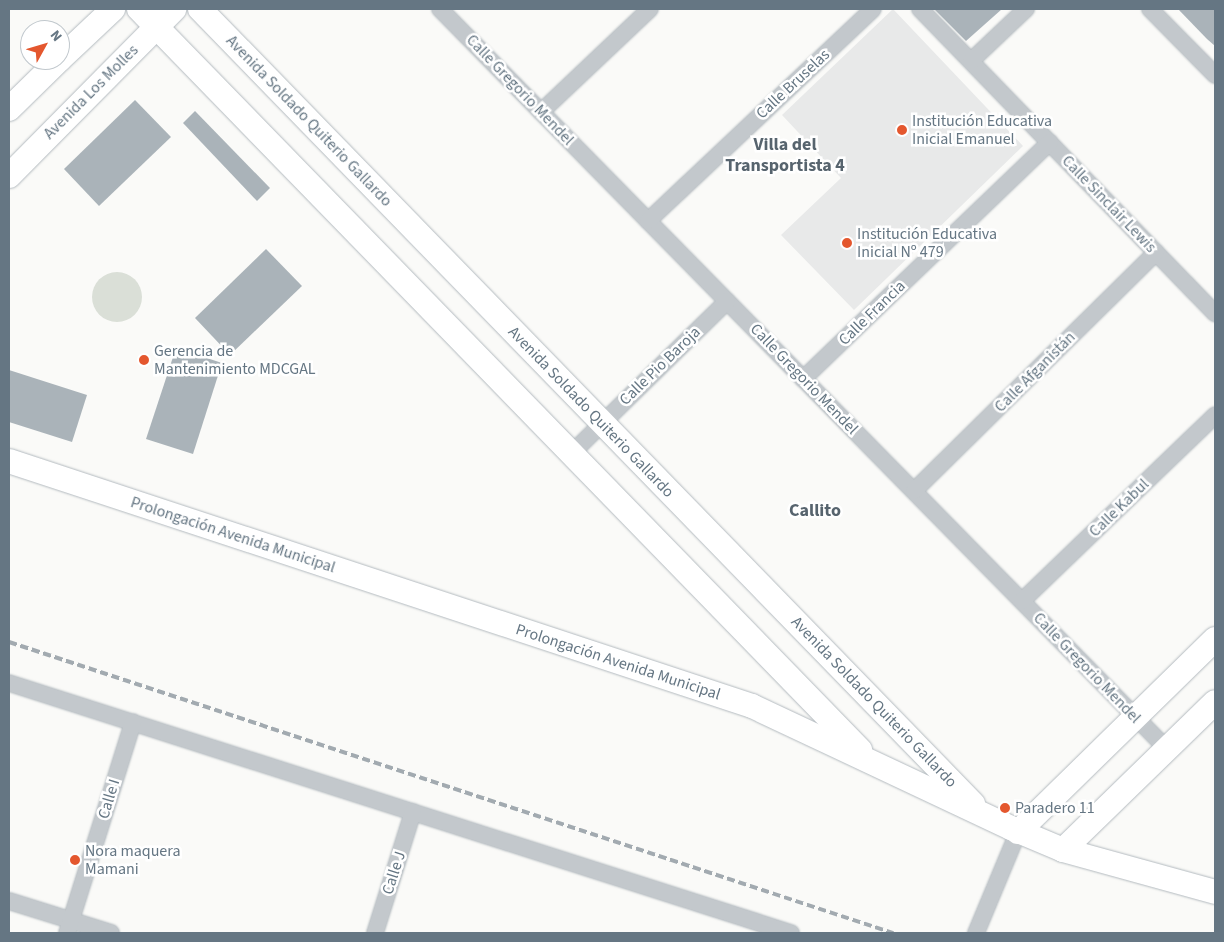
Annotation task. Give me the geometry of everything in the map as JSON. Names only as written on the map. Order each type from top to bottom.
[{"type":"street","points":[[70,50],[112,9]]},
{"type":"street","points":[[139,9],[870,761]]},
{"type":"street","name":"Avenida Los Molles","points":[[9,176],[174,9]]},
{"type":"street","name":"Avenida Soldado Quiterio Gallardo","points":[[200,9],[983,814]]},
{"type":"street","name":"Calle Gregorio Mendel","points":[[440,9],[1167,749]]},
{"type":"street","points":[[542,112],[650,9]]},
{"type":"street","name":"Calle Bruselas","points":[[648,221],[873,9]]},
{"type":"street","name":"Calle Sinclair Lewis","points":[[920,9],[1215,313]]},
{"type":"street","points":[[971,61],[1026,9]]},
{"type":"street","points":[[1150,9],[1215,75]]},
{"type":"street","points":[[9,109],[50,70]]},
{"type":"street","name":"Calle Francia","points":[[804,379],[1050,142]]},
{"type":"street","name":"Calle Afganistán","points":[[914,491],[1156,252]]},
{"type":"street","name":"Calle Pio Baroja","points":[[572,453],[727,301]]},
{"type":"street","name":"Calle Kabul","points":[[1022,601],[1215,414]]},
{"type":"street","name":"Prolongación Avenida Municipal","points":[[9,461],[752,706],[1018,832],[1063,850],[1215,892]]},
{"type":"street","points":[[976,933],[1018,832],[1215,639]]},
{"type":"street","points":[[9,684],[133,722],[781,932]]},
{"type":"street","points":[[1063,850],[1215,702]]},
{"type":"street","name":"Calle I","points":[[69,927],[133,722]]},
{"type":"street","name":"Calle J","points":[[374,933],[413,812]]},
{"type":"street","points":[[9,901],[69,927],[111,933]]},
{"type":"shaded area","name":"Institución Educativa Inicial Emanuel","points":[[893,9],[1023,146],[854,310],[781,235],[841,178],[782,115]]},
{"type":"shaded area","points":[[117,272],[131,276],[138,283],[142,297],[138,311],[131,318],[117,322],[103,318],[96,311],[92,297],[96,283],[103,276]]},
{"type":"building","points":[[934,9],[1002,9],[966,41]]},
{"type":"building","points":[[1178,9],[1215,9],[1215,46],[1207,39]]},
{"type":"building","points":[[135,100],[171,137],[99,206],[64,169]]},
{"type":"building","points":[[195,111],[270,188],[257,201],[183,123]]},
{"type":"building","points":[[266,249],[302,286],[230,355],[195,318]]},
{"type":"building","points":[[176,348],[222,363],[193,454],[146,439]]},
{"type":"building","points":[[9,370],[87,395],[72,442],[9,422]]},
{"type":"railway","points":[[9,642],[893,933]]},
{"type":"place","name":"Institución Educativa Inicial Emanuel","points":[[902,130]]},
{"type":"place","name":"Institución Educativa Inicial Nº 479","points":[[847,243]]},
{"type":"place","name":"Gerencia de Mantenimiento MDCGAL","points":[[144,360]]},
{"type":"place","name":"Paradero 11","points":[[1005,808]]},
{"type":"place","name":"Nora maquera Mamani","points":[[75,860]]},
{"type":"district","name":"Villa del Transportista 4","points":[[785,156]]},
{"type":"district","name":"Callito","points":[[815,511]]}]
